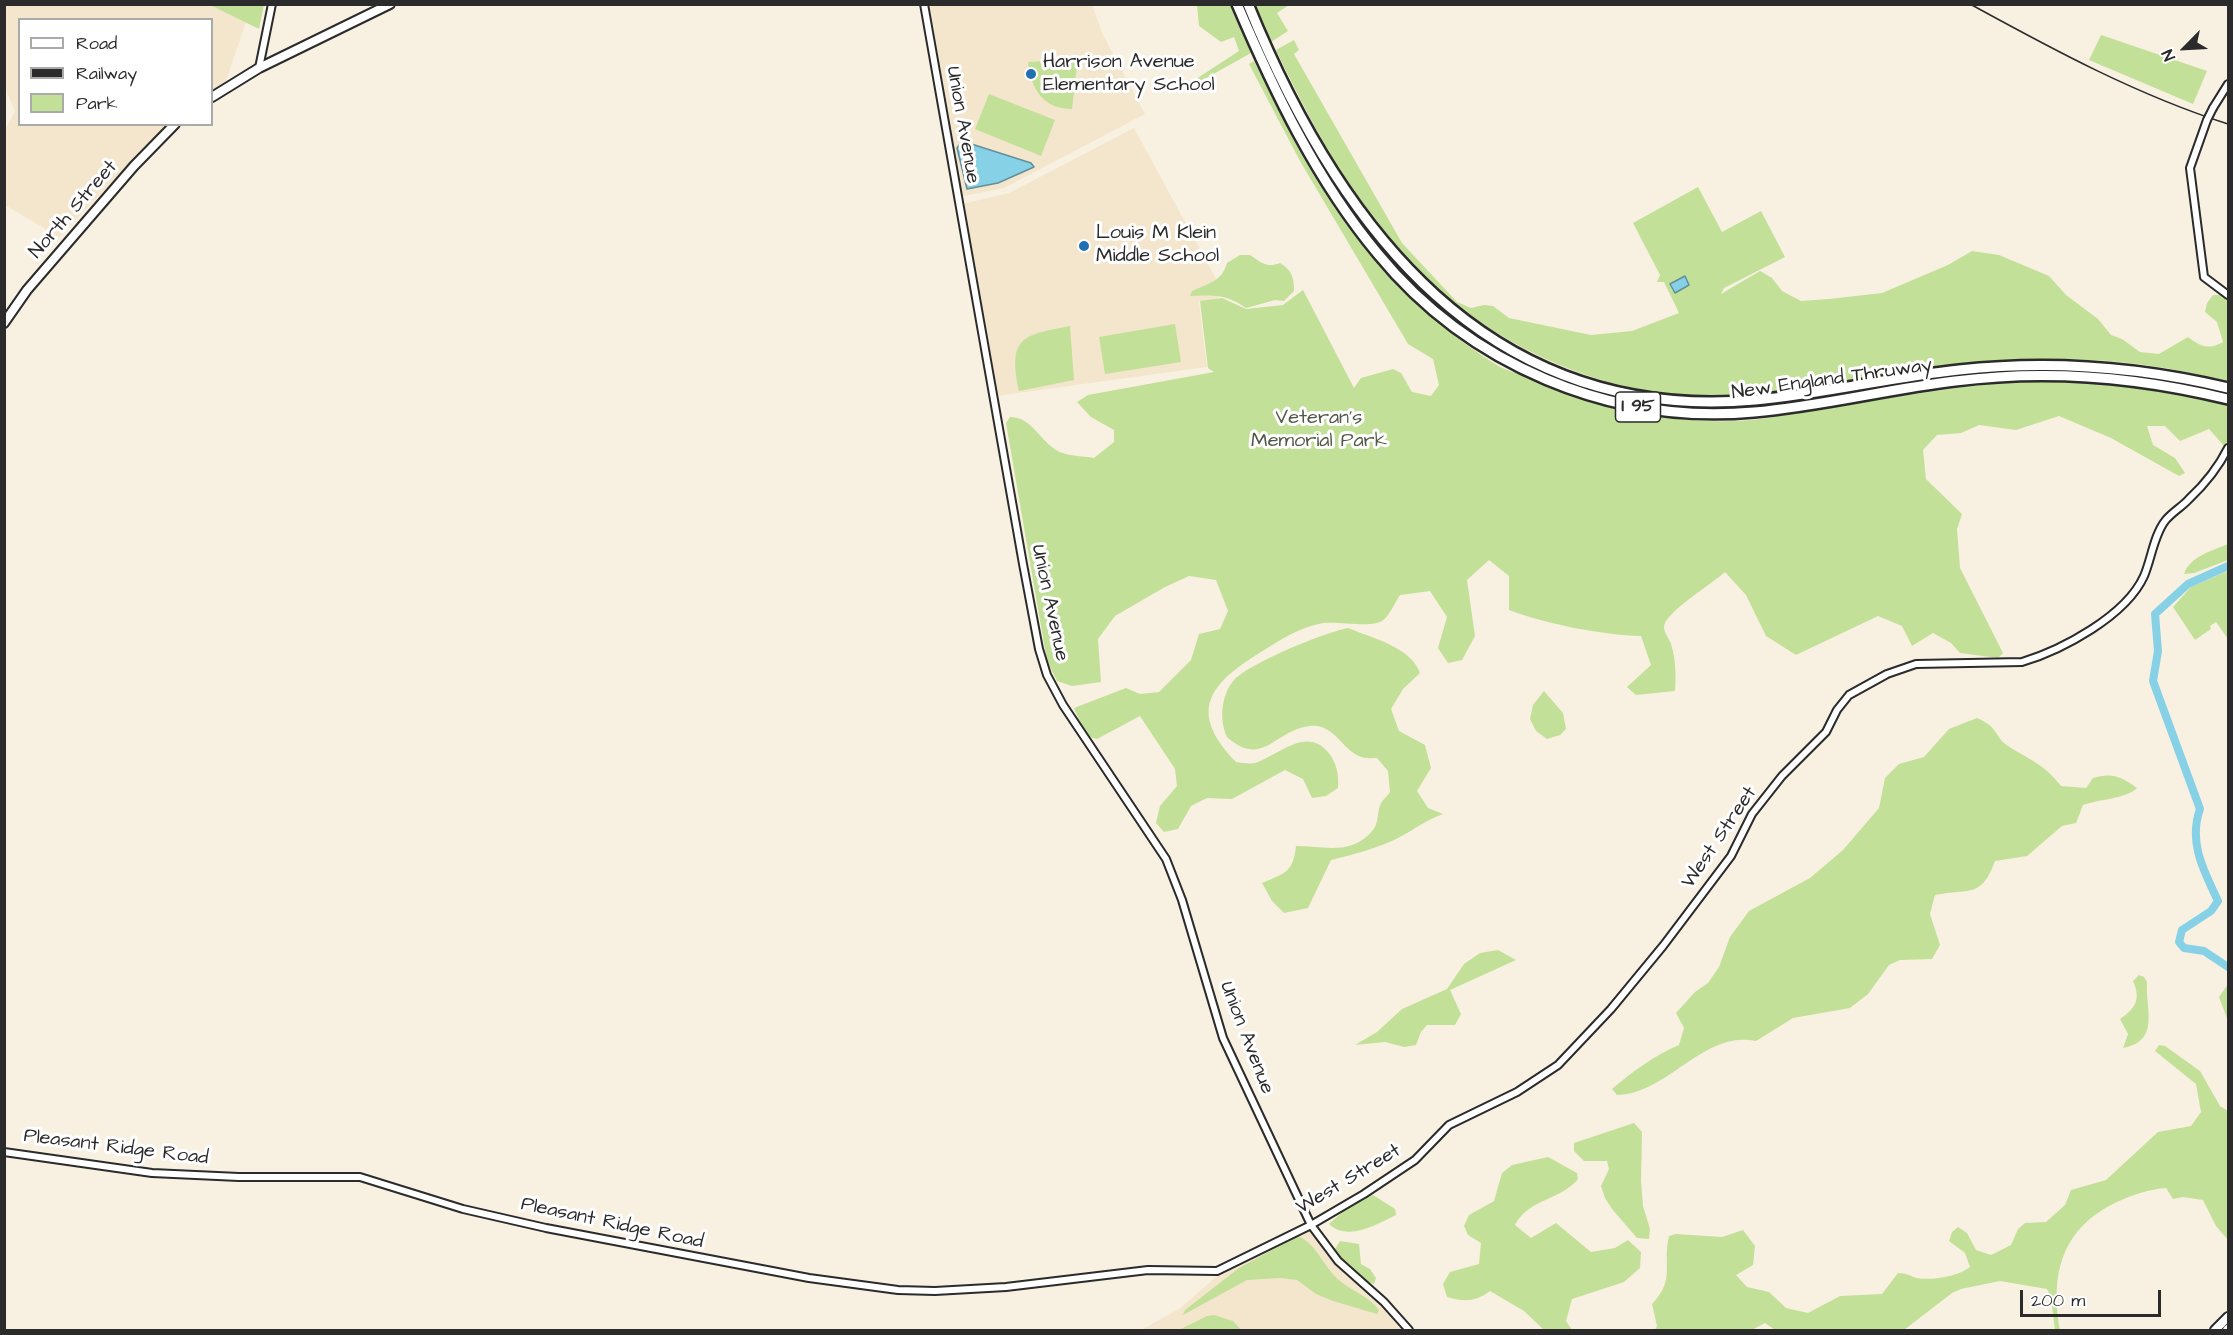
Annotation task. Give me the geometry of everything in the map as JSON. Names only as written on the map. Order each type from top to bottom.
[{"type":"highway","name":"New England Thruway","points":[[1237,4],[1269,77],[1302,138],[1346,211],[1376,253],[1411,291],[1464,334],[1507,361],[1554,383],[1636,406],[1703,414],[1771,410],[1940,382],[2025,375],[2128,380],[2229,399]]},
{"type":"highway","name":"New England Thruway","points":[[1248,4],[1280,74],[1312,134],[1353,200],[1389,249],[1424,287],[1464,320],[1508,348],[1554,370],[1628,393],[1706,402],[1766,399],[1943,372],[2020,366],[2131,370],[2229,388]]},
{"type":"main road","points":[[213,97],[259,68],[390,4]]},
{"type":"main road","name":"North Street","points":[[4,323],[27,290],[134,166],[173,126]]},
{"type":"main road","points":[[2215,1330],[2229,1317]]},
{"type":"street","points":[[259,68],[272,4]]},
{"type":"street","name":"Union Avenue","points":[[924,4],[1025,576],[1039,649],[1047,675],[1063,705],[1166,859],[1182,900],[1223,1038],[1312,1226],[1338,1261],[1384,1302],[1409,1330]]},
{"type":"street","points":[[2229,84],[2207,120],[2190,175],[2199,219],[2204,277],[2229,295]]},
{"type":"street","name":"West Street","points":[[1217,1271],[1312,1226],[1399,1173],[1449,1125],[1517,1092],[1558,1065],[1611,1009],[1669,938],[1731,856],[1752,814],[1782,776],[1826,732],[1837,710],[1850,695],[1887,674],[1916,664],[2022,662],[2048,653],[2088,630],[2131,597],[2143,578],[2162,526],[2190,498],[2222,460],[2229,448]]},
{"type":"street","name":"Pleasant Ridge Road","points":[[4,1152],[154,1173],[239,1177],[360,1177],[463,1209],[546,1228],[809,1278],[898,1290],[935,1291],[1006,1287],[1148,1270],[1217,1271]]},
{"type":"shaded area","points":[[5,5],[210,5],[246,22],[225,84],[213,92],[213,18],[18,18],[18,126],[166,126],[59,237],[5,205],[5,130],[15,111],[5,88]]},
{"type":"shaded area","name":"Harrison Avenue Elementary School","points":[[926,5],[1092,5],[1103,35],[1145,114],[1004,188],[959,197]]},
{"type":"shaded area","name":"Louis M Klein Middle School","points":[[1134,128],[1221,288],[1218,298],[1199,302],[1207,367],[996,396],[962,204],[1009,193]]},
{"type":"shaded area","points":[[1310,1229],[1325,1253],[1344,1274],[1376,1299],[1403,1330],[1141,1330],[1179,1309],[1223,1271],[1295,1233]]},
{"type":"green space","points":[[210,5],[264,5],[259,29]]},
{"type":"green space","points":[[1197,5],[1230,5],[1251,53],[1199,82],[1196,79],[1239,51],[1234,37],[1221,42],[1199,26]]},
{"type":"green space","points":[[1255,5],[1289,5],[1277,13],[1288,31],[1271,42]]},
{"type":"green space","points":[[2101,35],[2207,71],[2193,104],[2089,60]]},
{"type":"green space","points":[[1294,40],[1299,50],[1294,54],[1402,243],[1457,302],[1471,308],[1484,305],[1493,306],[1509,318],[1591,335],[1632,331],[1679,313],[1664,282],[1657,282],[1660,275],[1633,223],[1698,187],[1722,232],[1761,211],[1785,257],[1724,288],[1721,294],[1760,271],[1772,278],[1782,291],[1801,301],[1882,293],[1948,265],[1972,251],[1999,255],[2049,276],[2066,295],[2098,319],[2111,335],[2122,339],[2140,352],[2159,354],[2188,337],[2205,346],[2223,342],[2217,322],[2205,312],[2207,303],[2213,295],[2221,295],[2228,300],[2228,383],[2158,367],[2060,359],[1961,365],[1778,392],[1707,397],[1668,394],[1631,387],[1558,364],[1490,329],[1459,307],[1404,259],[1382,233],[1338,167],[1276,50]]},
{"type":"green space","points":[[1074,59],[1077,65],[1072,109],[1053,105],[1040,96],[1032,81],[1028,62]]},
{"type":"green space","name":"Veteran's Memorial Park","points":[[1254,61],[1320,185],[1352,231],[1383,269],[1429,315],[1479,354],[1503,368],[1551,388],[1578,398],[1635,413],[1723,421],[1760,419],[1984,385],[2019,382],[2090,382],[2160,390],[2228,405],[2228,441],[2224,446],[2209,429],[2180,441],[2165,426],[2147,426],[2153,445],[2175,458],[2185,473],[2179,476],[2111,438],[2059,416],[2016,430],[1979,425],[1961,433],[1937,435],[1923,450],[1926,479],[1962,514],[1957,529],[1960,568],[2003,653],[1998,658],[1960,653],[1951,643],[1933,633],[1912,646],[1902,626],[1878,616],[1796,655],[1766,636],[1746,595],[1725,572],[1680,607],[1666,621],[1664,629],[1671,644],[1675,662],[1675,691],[1636,695],[1627,687],[1651,665],[1641,636],[1574,628],[1509,610],[1509,576],[1489,560],[1467,580],[1475,636],[1462,660],[1448,663],[1438,648],[1447,617],[1430,591],[1400,595],[1387,616],[1377,623],[1323,623],[1298,631],[1261,652],[1228,676],[1217,687],[1211,700],[1209,713],[1212,728],[1221,744],[1236,762],[1255,763],[1292,745],[1311,742],[1320,745],[1334,760],[1338,788],[1326,796],[1312,798],[1303,779],[1285,770],[1232,799],[1207,798],[1191,806],[1178,829],[1164,832],[1156,823],[1160,806],[1177,786],[1175,769],[1140,716],[1097,739],[1086,736],[1074,708],[1126,688],[1140,694],[1159,692],[1191,660],[1199,634],[1220,629],[1228,611],[1216,580],[1189,576],[1115,616],[1098,639],[1101,682],[1072,686],[1057,681],[1047,661],[1006,423],[1010,417],[1017,418],[1029,425],[1056,450],[1069,455],[1094,458],[1114,442],[1114,430],[1091,417],[1077,402],[1088,395],[1214,372],[1208,368],[1200,301],[1222,298],[1246,309],[1283,305],[1303,290],[1354,388],[1361,378],[1393,369],[1401,373],[1412,392],[1431,396],[1439,385],[1433,359],[1408,344],[1300,161],[1249,64]]},
{"type":"green space","points":[[989,94],[1055,120],[1041,156],[975,129]]},
{"type":"green space","points":[[1240,255],[1250,255],[1268,265],[1280,263],[1292,275],[1294,291],[1284,301],[1275,300],[1246,308],[1226,298],[1190,296],[1192,291],[1218,278],[1227,263]]},
{"type":"green space","points":[[1175,324],[1181,362],[1105,374],[1099,337]]},
{"type":"green space","points":[[1070,326],[1074,380],[1019,391],[1015,360],[1022,342],[1040,332]]},
{"type":"green space","points":[[2228,544],[2228,560],[2194,573],[2184,574],[2196,558]]},
{"type":"green space","points":[[2228,571],[2228,639],[2216,622],[2210,626],[2211,629],[2195,640],[2173,607],[2191,587]]},
{"type":"green space","points":[[1348,628],[1400,650],[1415,664],[1420,673],[1403,689],[1391,709],[1399,731],[1425,745],[1431,768],[1417,791],[1428,808],[1443,814],[1383,844],[1331,860],[1308,908],[1284,913],[1272,901],[1262,883],[1277,877],[1290,867],[1296,846],[1338,848],[1365,838],[1375,827],[1381,803],[1390,792],[1388,771],[1377,758],[1359,756],[1331,732],[1318,726],[1298,729],[1260,749],[1239,746],[1227,737],[1224,730],[1222,715],[1224,700],[1234,680],[1255,665],[1305,642]]},
{"type":"green space","points":[[1544,691],[1563,713],[1566,729],[1560,735],[1547,739],[1536,731],[1530,719],[1533,705]]},
{"type":"green space","points":[[1977,718],[1990,725],[2008,746],[2042,767],[2061,786],[2086,788],[2093,778],[2111,776],[2121,778],[2137,788],[2119,797],[2083,805],[2076,823],[2062,826],[2027,856],[1995,861],[1990,873],[1979,887],[1973,890],[1935,895],[1930,914],[1940,945],[1932,959],[1900,960],[1889,965],[1868,994],[1850,1008],[1793,1018],[1756,1041],[1737,1040],[1719,1045],[1702,1053],[1653,1085],[1635,1092],[1617,1095],[1612,1089],[1636,1070],[1679,1045],[1684,1028],[1676,1013],[1695,992],[1708,983],[1719,967],[1730,937],[1749,911],[1810,878],[1843,850],[1879,808],[1885,778],[1899,764],[1924,757],[1949,729]]},
{"type":"green space","points":[[1498,950],[1516,960],[1450,990],[1461,1014],[1455,1025],[1427,1025],[1421,1032],[1416,1045],[1404,1047],[1385,1042],[1355,1045],[1377,1032],[1402,1009],[1447,989],[1464,964],[1480,953]]},
{"type":"green space","points":[[2139,975],[2147,982],[2149,1012],[2147,1031],[2135,1044],[2123,1048],[2128,1034],[2120,1019],[2136,1003],[2137,993],[2133,981]]},
{"type":"green space","points":[[2228,984],[2228,1021],[2219,997]]},
{"type":"green space","points":[[2159,1045],[2165,1046],[2200,1071],[2220,1106],[2228,1111],[2228,1240],[2216,1226],[2203,1200],[2183,1197],[2173,1199],[2166,1188],[2141,1193],[2117,1202],[2083,1225],[2064,1254],[2057,1290],[2060,1330],[2055,1330],[2051,1298],[2047,1289],[2000,1281],[1952,1293],[1904,1330],[1775,1330],[1765,1323],[1752,1330],[1655,1330],[1657,1326],[1652,1304],[1664,1287],[1666,1279],[1669,1236],[1676,1234],[1722,1237],[1743,1230],[1755,1246],[1753,1265],[1736,1275],[1747,1287],[1769,1292],[1786,1308],[1808,1313],[1840,1296],[1882,1294],[1898,1273],[1930,1279],[1965,1270],[1970,1267],[1965,1253],[1949,1241],[1952,1232],[1958,1227],[1967,1233],[1976,1250],[1991,1255],[2011,1245],[2018,1229],[2025,1223],[2046,1222],[2065,1205],[2071,1190],[2106,1180],[2158,1132],[2191,1126],[2201,1112],[2196,1084],[2155,1051]]},
{"type":"green space","points":[[1634,1123],[1642,1132],[1641,1181],[1643,1206],[1650,1229],[1649,1239],[1637,1238],[1605,1198],[1601,1186],[1609,1169],[1607,1161],[1584,1161],[1574,1151],[1574,1143]]},
{"type":"green space","points":[[1548,1157],[1577,1173],[1578,1179],[1563,1191],[1528,1210],[1515,1225],[1531,1238],[1556,1223],[1591,1252],[1615,1248],[1628,1240],[1641,1252],[1640,1268],[1624,1282],[1572,1299],[1566,1321],[1572,1330],[1544,1330],[1524,1311],[1490,1291],[1469,1300],[1447,1297],[1443,1284],[1450,1272],[1479,1264],[1481,1243],[1468,1235],[1464,1226],[1469,1215],[1494,1201],[1502,1173],[1512,1165]]},
{"type":"green space","points":[[1373,1195],[1395,1209],[1396,1215],[1362,1230],[1345,1231],[1329,1224],[1347,1208]]},
{"type":"green space","points":[[1298,1236],[1315,1250],[1334,1276],[1375,1305],[1379,1310],[1377,1314],[1316,1294],[1297,1280],[1280,1278],[1247,1280],[1183,1315],[1185,1310],[1239,1268]]},
{"type":"green space","points":[[1340,1241],[1359,1244],[1361,1264],[1370,1269],[1376,1278],[1374,1284],[1357,1274],[1342,1260],[1335,1249]]},
{"type":"green space","points":[[1214,1315],[1233,1321],[1241,1330],[1179,1330],[1207,1316]]},
{"type":"water","points":[[962,141],[1031,163],[1034,167],[998,183],[967,189],[957,148]]},
{"type":"water","points":[[1685,276],[1689,285],[1675,293],[1670,284]]},
{"type":"waterway","points":[[2228,566],[2188,584],[2155,614],[2158,651],[2153,681],[2200,809],[2196,834],[2199,856],[2218,901],[2211,911],[2182,930],[2179,942],[2184,948],[2204,951],[2228,967]]},
{"type":"railway","points":[[1970,4],[2065,55],[2129,85],[2228,124]]},
{"type":"place","name":"Harrison Avenue Elementary School","points":[[1031,74]]},
{"type":"place","name":"Louis M Klein Middle School","points":[[1084,246]]}]
